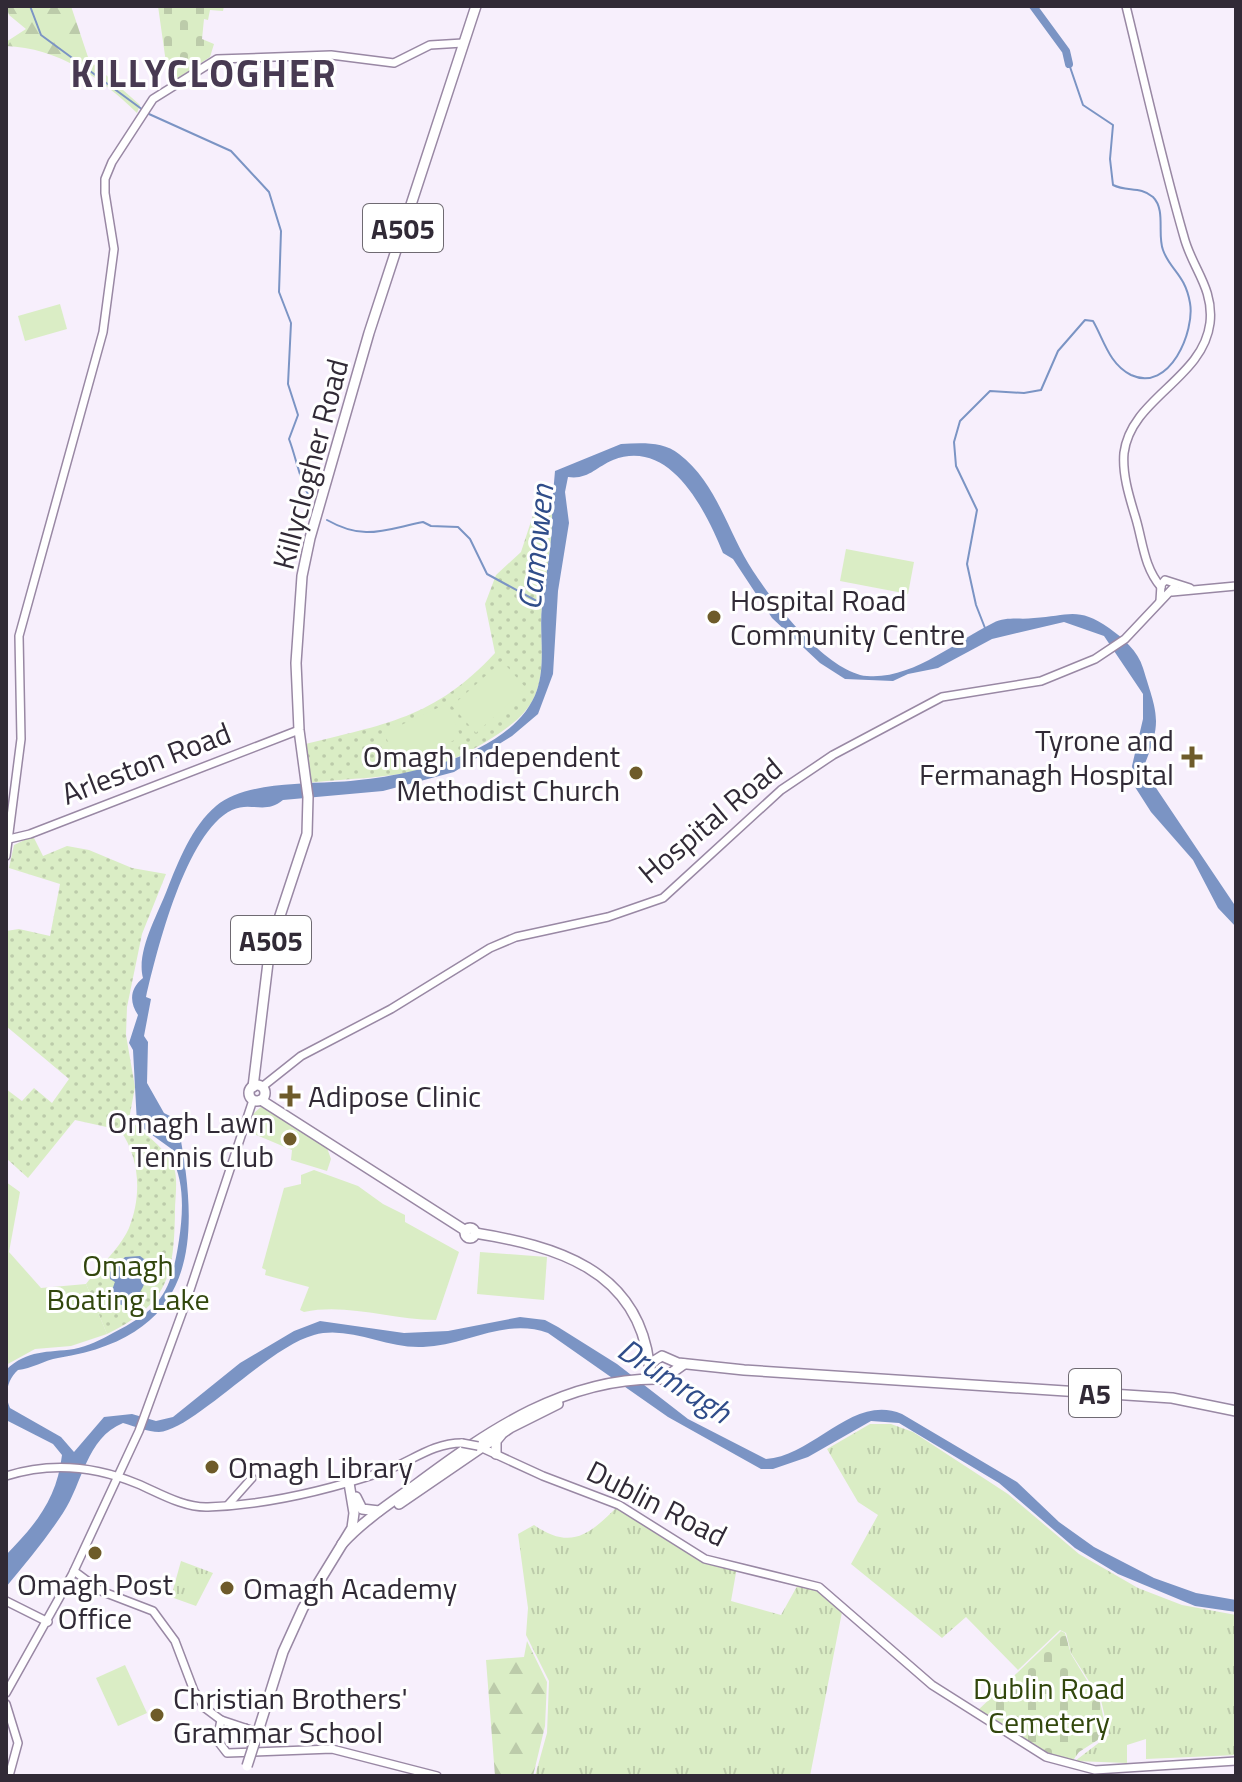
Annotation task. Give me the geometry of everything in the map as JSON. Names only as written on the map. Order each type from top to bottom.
[{"type":"highway","name":"Killyclogher Road","points":[[257,1087],[270,946],[280,905],[305,842],[308,797],[299,730],[296,663],[302,576],[315,513],[476,6]]},
{"type":"highway","name":"A505","points":[[257,1087],[249,1093],[257,1100]]},
{"type":"highway","points":[[257,1100],[470,1232],[534,1243],[590,1267],[612,1285],[626,1303],[647,1347],[671,1365]]},
{"type":"highway","points":[[646,1373],[647,1347]]},
{"type":"highway","name":"A5","points":[[646,1373],[659,1356]]},
{"type":"highway","name":"A5","points":[[246,1771],[251,1736],[262,1719],[303,1608],[342,1544],[379,1511],[489,1431],[542,1404],[646,1373],[663,1379],[671,1365],[684,1364],[1172,1398],[1236,1411]]},
{"type":"highway","points":[[356,1530],[503,1432],[599,1386]]},
{"type":"highway","points":[[496,1454],[496,1441],[503,1432]]},
{"type":"highway","points":[[349,1483],[362,1509],[379,1511]]},
{"type":"highway","points":[[342,1544],[352,1528],[354,1513],[349,1483]]},
{"type":"street","points":[[1126,6],[1178,216],[1210,301],[1210,325],[1203,347],[1142,416],[1125,450],[1124,472],[1152,575],[1168,588],[1199,590],[1236,586]]},
{"type":"street","points":[[6,856],[21,739],[19,636],[94,373],[105,319],[114,249],[105,179],[144,110],[158,96],[217,59],[331,55],[394,63],[430,45],[463,43]]},
{"type":"street","name":"Hospital Road","points":[[257,1087],[301,1056],[391,1009],[490,948],[516,937],[608,917],[663,898],[805,772],[914,710],[960,692],[1041,681],[1111,650],[1159,603],[1168,588]]},
{"type":"street","name":"Arleston Road","points":[[9,839],[17,839],[299,730]]},
{"type":"street","points":[[6,1693],[8,1684],[48,1622],[74,1571],[139,1431],[257,1100]]},
{"type":"street","name":"Dublin Road","points":[[349,1483],[435,1447],[462,1443],[480,1447],[618,1504],[705,1559],[819,1587],[945,1694],[1017,1741],[1058,1762],[1095,1770],[1236,1761]]},
{"type":"street","points":[[6,1476],[57,1467],[89,1469],[118,1476],[200,1507],[228,1505],[349,1483]]},
{"type":"street","points":[[228,1505],[252,1478]]},
{"type":"street","points":[[74,1571],[101,1591],[153,1611],[184,1661],[198,1699],[221,1720],[251,1736]]},
{"type":"street","points":[[6,1601],[48,1622]]},
{"type":"street","points":[[6,1704],[18,1743],[9,1776]]},
{"type":"street","points":[[221,1720],[217,1740],[227,1753],[332,1749],[437,1776]]},
{"type":"green space","points":[[6,6],[71,6],[89,60],[140,105],[137,113],[77,67],[43,52],[6,46],[6,42],[26,29],[9,15]]},
{"type":"green space","points":[[158,6],[224,6],[223,11],[210,10],[208,20],[204,19],[202,39],[214,44],[210,57],[169,84]]},
{"type":"green space","points":[[60,304],[67,329],[25,341],[18,316]]},
{"type":"green space","points":[[539,497],[551,502],[546,507],[552,509],[551,533],[542,605],[540,680],[525,712],[468,752],[424,769],[380,777],[307,783],[302,745],[383,724],[429,706],[473,675],[495,653],[485,604],[496,575],[521,552]]},
{"type":"green space","points":[[846,549],[914,562],[908,594],[840,581]]},
{"type":"green space","points":[[502,661],[526,688],[476,733],[452,706]]},
{"type":"green space","points":[[446,704],[461,737],[399,766],[384,733]]},
{"type":"green space","name":"Omagh Boating Lake","points":[[33,836],[43,856],[67,846],[89,850],[132,868],[166,874],[142,934],[127,1007],[126,1035],[135,1087],[129,1119],[163,1151],[172,1163],[175,1174],[173,1253],[164,1286],[155,1299],[127,1323],[107,1334],[86,1284],[121,1242],[133,1216],[137,1178],[127,1141],[120,1130],[75,1120],[28,1178],[6,1158],[6,1089],[22,1101],[34,1088],[52,1103],[69,1079],[6,1026],[6,931],[19,929],[50,936],[60,884],[9,868],[14,845]]},
{"type":"green space","name":"Omagh Lawn Tennis Club","points":[[262,1106],[327,1148],[331,1159],[327,1171],[291,1160],[292,1150],[247,1131],[253,1114]]},
{"type":"green space","points":[[314,1170],[358,1186],[405,1215],[405,1222],[459,1252],[436,1320],[337,1309],[304,1312],[300,1310],[309,1287],[265,1275],[266,1270],[262,1268],[284,1188],[301,1184],[301,1175]]},
{"type":"green space","points":[[6,1182],[20,1192],[9,1252],[41,1288],[86,1284],[107,1334],[71,1346],[35,1349],[6,1365]]},
{"type":"green space","points":[[480,1252],[547,1257],[544,1300],[477,1294]]},
{"type":"green space","points":[[870,1424],[891,1424],[913,1432],[1008,1494],[1079,1554],[1138,1588],[1182,1605],[1236,1615],[1236,1755],[1146,1759],[1146,1739],[1127,1745],[1127,1763],[1075,1761],[1109,1735],[1101,1700],[1071,1653],[1066,1633],[1060,1630],[1018,1670],[966,1617],[942,1638],[851,1564],[878,1515],[858,1502],[827,1449]]},
{"type":"green space","points":[[619,1505],[692,1552],[737,1567],[731,1601],[781,1615],[800,1581],[809,1582],[843,1607],[810,1776],[535,1776],[547,1733],[549,1681],[526,1635],[528,1608],[518,1534],[534,1525],[559,1537],[580,1536],[599,1524]]},
{"type":"green space","points":[[181,1561],[213,1573],[196,1606],[171,1597]]},
{"type":"green space","name":"Dublin Road Cemetery","points":[[1061,1631],[1065,1633],[1071,1654],[1100,1702],[1107,1734],[1079,1752],[1071,1763],[1047,1755],[975,1713]]},
{"type":"green space","points":[[527,1641],[547,1682],[545,1726],[533,1776],[495,1776],[486,1660],[524,1657]]},
{"type":"green space","points":[[125,1665],[147,1713],[118,1726],[96,1678]]},
{"type":"water","points":[[621,444],[666,447],[692,466],[713,494],[744,556],[774,600],[819,649],[851,672],[884,676],[900,672],[1003,620],[1081,615],[1098,621],[1114,632],[1138,656],[1154,707],[1156,727],[1144,766],[1146,773],[1236,907],[1236,927],[1218,908],[1193,860],[1151,812],[1135,787],[1132,766],[1143,719],[1143,694],[1104,636],[1064,622],[992,639],[938,668],[908,674],[893,681],[845,679],[820,663],[772,618],[733,559],[723,553],[695,498],[668,468],[652,459],[633,456],[613,460],[581,477],[568,477],[565,492],[569,523],[558,591],[553,674],[538,714],[512,736],[454,772],[383,791],[283,800],[270,807],[239,808],[216,822],[201,842],[187,866],[166,923],[146,997],[151,999],[144,1036],[148,1042],[147,1083],[164,1113],[174,1118],[178,1125],[185,1168],[189,1208],[187,1244],[179,1277],[164,1305],[139,1329],[104,1346],[18,1370],[8,1388],[10,1408],[61,1437],[74,1452],[104,1417],[132,1414],[156,1421],[173,1417],[240,1363],[294,1331],[320,1321],[404,1333],[448,1331],[520,1317],[545,1320],[617,1364],[688,1419],[766,1459],[801,1448],[850,1418],[867,1412],[884,1410],[902,1414],[1017,1482],[1059,1522],[1094,1547],[1154,1578],[1196,1593],[1236,1600],[1236,1612],[1195,1606],[1118,1574],[1075,1548],[999,1483],[899,1423],[871,1421],[808,1457],[773,1469],[761,1469],[668,1417],[548,1333],[516,1328],[423,1347],[395,1345],[341,1333],[314,1335],[275,1355],[174,1428],[155,1432],[123,1423],[101,1439],[93,1450],[63,1513],[6,1587],[6,1555],[27,1532],[50,1498],[62,1455],[53,1444],[6,1420],[6,1370],[30,1355],[89,1344],[142,1316],[161,1298],[176,1259],[182,1208],[179,1176],[171,1157],[173,1150],[137,1124],[133,1050],[129,1043],[138,1015],[132,995],[143,978],[145,946],[187,845],[207,814],[228,798],[241,793],[272,786],[358,780],[417,770],[448,761],[504,733],[524,713],[540,680],[542,606],[552,522],[552,509],[545,507],[553,494],[555,471]]},
{"type":"water","points":[[140,1256],[148,1262],[143,1288],[131,1302],[117,1304],[109,1298],[115,1282],[110,1279],[110,1272],[125,1257]]},
{"type":"waterway","points":[[30,6],[41,35],[143,110]]},
{"type":"waterway","points":[[1033,6],[1066,51],[1069,64]]},
{"type":"waterway","points":[[985,628],[976,605],[967,564],[977,510],[956,466],[954,442],[960,421],[990,391],[1024,393],[1041,390],[1058,351],[1085,320],[1093,321],[1117,365],[1131,375],[1145,378],[1168,368],[1184,343],[1188,329],[1188,293],[1163,250],[1157,202],[1143,191],[1113,185],[1110,159],[1113,125],[1083,105],[1069,64]]},
{"type":"waterway","points":[[149,114],[231,151],[269,192],[281,231],[279,292],[291,323],[288,384],[298,415],[289,439],[311,500]]},
{"type":"waterway","name":"Camowen","points":[[327,520],[363,532],[423,522],[431,526],[458,527],[470,539],[487,574],[544,605]]},
{"type":"place","name":"Hospital Road Community Centre","points":[[714,617]]},
{"type":"place","name":"Tyrone and Fermanagh Hospital","points":[[1192,757]]},
{"type":"place","name":"Omagh Independent Methodist Church","points":[[636,773]]},
{"type":"place","name":"Adipose Clinic","points":[[290,1096]]},
{"type":"place","name":"Omagh Lawn Tennis Club","points":[[290,1139]]},
{"type":"place","name":"Omagh Library","points":[[212,1467]]},
{"type":"place","name":"Omagh Post Office","points":[[95,1553]]},
{"type":"place","name":"Omagh Academy","points":[[227,1588]]},
{"type":"place","name":"Christian Brothers' Grammar School","points":[[157,1715]]},
{"type":"district","name":"KILLYCLOGHER","points":[[204,73]]},
{"type":"water label","name":"Drumragh","points":[[675,1380]]}]
